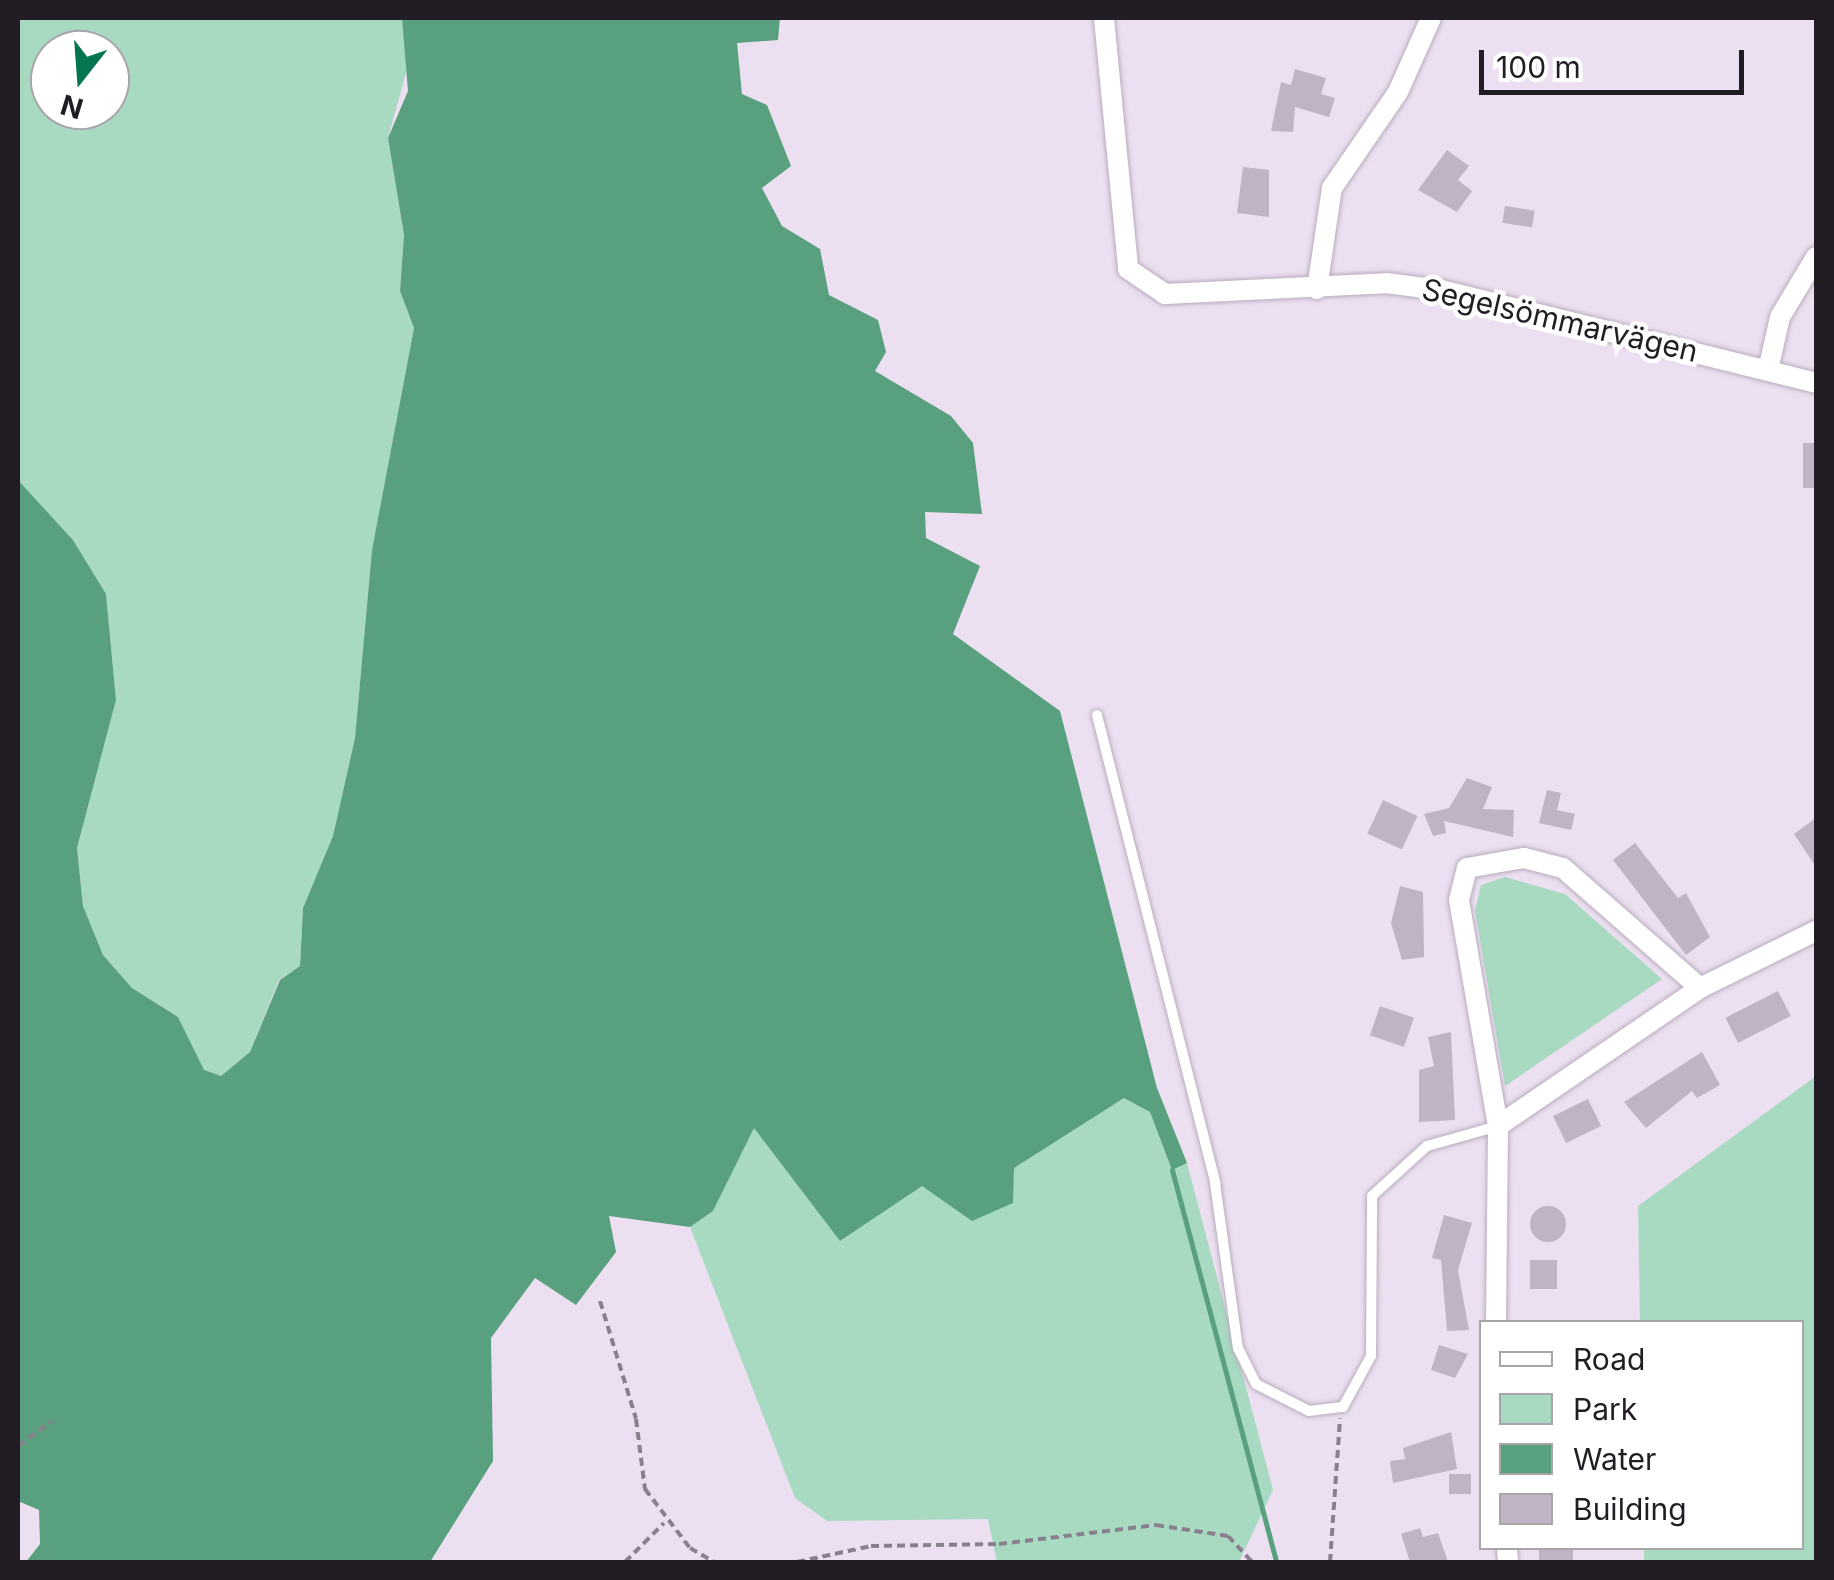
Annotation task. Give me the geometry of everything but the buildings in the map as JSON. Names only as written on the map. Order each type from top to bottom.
[{"type":"street","name":"Segelsömmarvägen","points":[[1104,18],[1128,270],[1165,294],[1195,298],[1317,289],[1441,290],[1816,383]]},
{"type":"street","points":[[1317,289],[1332,188],[1398,92],[1431,18]]},
{"type":"street","points":[[1768,370],[1780,318],[1816,257]]},
{"type":"street","points":[[1496,1320],[1498,1126],[1459,900],[1466,868],[1524,858],[1563,868],[1700,988]]},
{"type":"street","points":[[1498,1126],[1700,988],[1816,932]]},
{"type":"lane","points":[[1097,715],[1214,1183],[1238,1348],[1256,1384],[1278,1401],[1342,1407],[1371,1356],[1372,1196],[1427,1146],[1498,1126]]},
{"type":"path","points":[[600,1302],[636,1419],[645,1488],[666,1522],[714,1562]]},
{"type":"path","points":[[1330,1562],[1328,1498],[1342,1407]]},
{"type":"path","points":[[18,1446],[52,1421]]},
{"type":"path","points":[[625,1562],[666,1522]]},
{"type":"path","points":[[797,1562],[872,1546],[999,1544],[1156,1524],[1228,1536],[1252,1562]]},
{"type":"green space","points":[[18,18],[402,18],[410,58],[388,138],[404,235],[400,291],[414,328],[372,550],[355,738],[333,836],[303,908],[300,966],[279,980],[250,1052],[221,1076],[204,1071],[178,1017],[132,988],[103,955],[83,906],[77,848],[116,700],[106,594],[73,540],[18,480]]},
{"type":"green space","points":[[1505,877],[1565,894],[1662,979],[1505,1086],[1475,911],[1481,885]]},
{"type":"green space","points":[[1816,1076],[1816,1562],[1644,1562],[1644,1550],[1804,1550],[1804,1320],[1640,1320],[1638,1206]]},
{"type":"green space","points":[[1124,1098],[1150,1112],[1172,1169],[1187,1163],[1273,1490],[1239,1562],[997,1562],[988,1519],[827,1521],[795,1498],[690,1227],[713,1211],[754,1127],[840,1241],[922,1185],[1014,1168]]},
{"type":"water","points":[[402,18],[780,18],[778,40],[737,43],[742,94],[767,105],[791,166],[762,188],[782,226],[820,249],[829,295],[878,320],[886,352],[875,371],[951,416],[973,443],[982,514],[925,512],[926,538],[980,566],[953,634],[1060,711],[1157,1088],[1187,1163],[1172,1170],[1150,1112],[1124,1098],[1014,1168],[1013,1203],[972,1221],[922,1186],[840,1241],[754,1128],[713,1211],[690,1227],[609,1216],[616,1252],[576,1305],[535,1278],[491,1338],[493,1461],[430,1562],[26,1562],[40,1544],[39,1510],[18,1501],[18,480],[73,540],[106,594],[116,700],[77,848],[83,906],[103,955],[132,988],[178,1017],[204,1070],[221,1076],[250,1052],[280,980],[300,966],[303,908],[333,836],[355,738],[372,550],[414,328],[400,291],[404,235],[388,138],[408,91]]},
{"type":"waterway","points":[[1172,1170],[1276,1562]]}]
